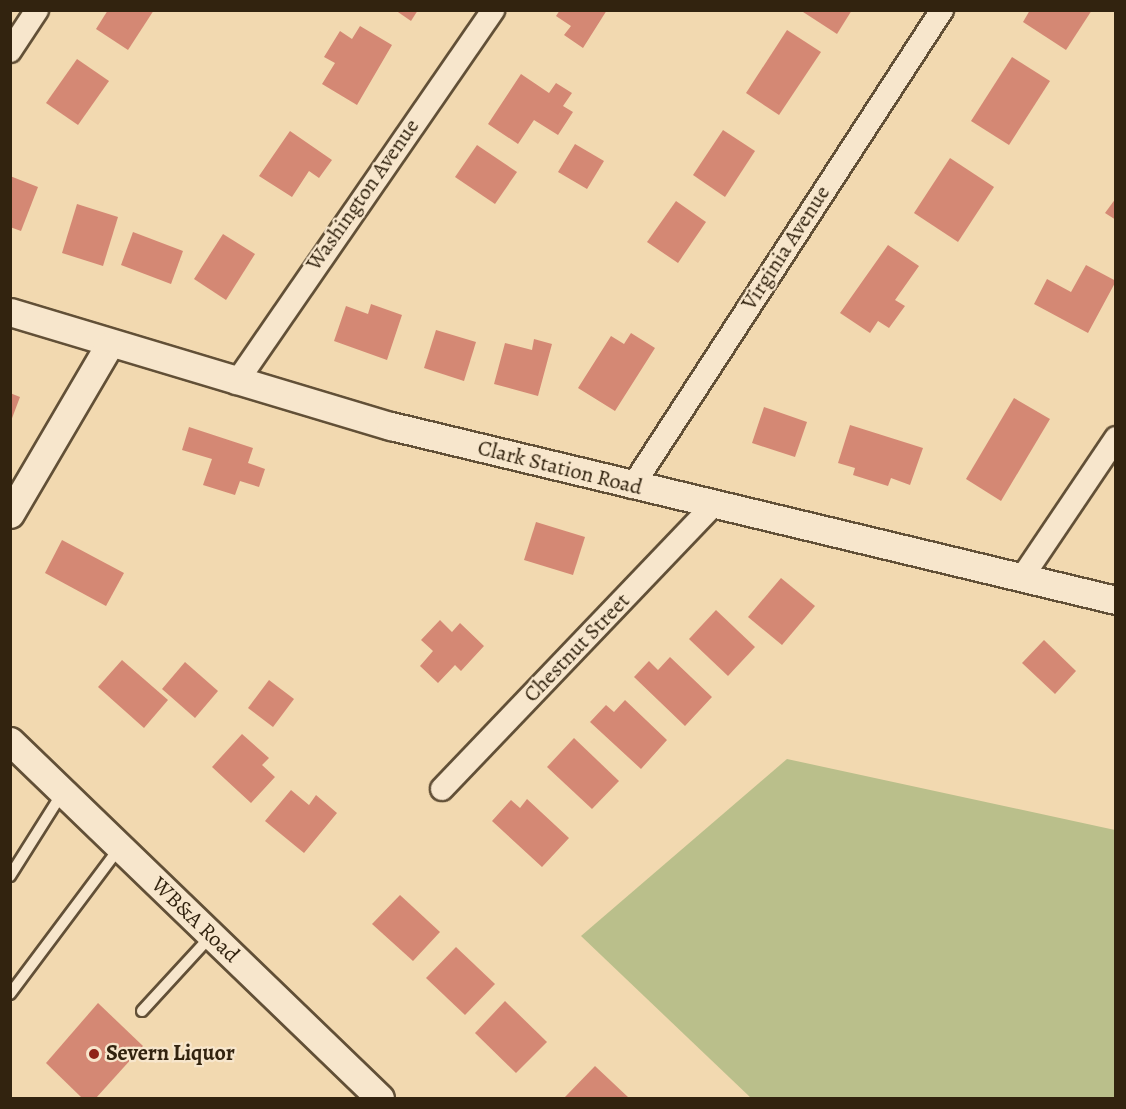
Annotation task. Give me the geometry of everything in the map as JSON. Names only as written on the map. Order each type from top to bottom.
[{"type":"street","points":[[10,51],[37,10]]},
{"type":"street","name":"Washington Avenue","points":[[236,383],[494,10]]},
{"type":"street","name":"Virginia Avenue","points":[[632,487],[942,10]]},
{"type":"street","name":"Clark Station Road","points":[[10,312],[109,345],[236,383],[632,487],[1116,600]]},
{"type":"street","points":[[10,514],[109,345]]},
{"type":"street","points":[[1021,579],[1116,438]]},
{"type":"street","name":"Chestnut Street","points":[[442,789],[712,506]]},
{"type":"street","name":"WB&A Road","points":[[10,741],[380,1098]]},
{"type":"lane","points":[[10,876],[63,792]]},
{"type":"lane","points":[[10,994],[120,847]]},
{"type":"lane","points":[[142,1011],[212,936]]},
{"type":"green space","points":[[787,759],[1115,830],[1115,1098],[751,1098],[581,936]]},
{"type":"building","points":[[108,10],[154,10],[128,50],[96,29]]},
{"type":"building","points":[[395,10],[418,10],[411,21]]},
{"type":"building","points":[[560,10],[607,10],[583,48],[564,35],[571,26],[556,16]]},
{"type":"building","points":[[800,10],[852,10],[837,34]]},
{"type":"building","points":[[1030,10],[1092,10],[1066,50],[1023,22]]},
{"type":"building","points":[[360,26],[392,45],[357,105],[322,84],[335,63],[324,57],[340,31],[352,39]]},
{"type":"building","points":[[787,30],[821,52],[779,115],[746,93]]},
{"type":"building","points":[[1012,57],[1050,81],[1009,145],[971,121]]},
{"type":"building","points":[[77,59],[109,81],[78,125],[46,103]]},
{"type":"building","points":[[521,74],[549,93],[556,83],[572,93],[563,106],[573,112],[558,135],[534,120],[518,144],[488,124]]},
{"type":"building","points":[[723,130],[755,151],[725,197],[693,175]]},
{"type":"building","points":[[290,131],[332,160],[319,178],[309,171],[292,197],[259,176]]},
{"type":"building","points":[[575,144],[604,161],[587,189],[558,172]]},
{"type":"building","points":[[477,145],[517,172],[495,204],[455,177]]},
{"type":"building","points":[[950,158],[994,187],[958,242],[914,213]]},
{"type":"building","points":[[10,176],[38,187],[21,231],[10,227]]},
{"type":"building","points":[[1116,198],[1116,220],[1105,213]]},
{"type":"building","points":[[676,201],[706,222],[678,263],[647,242]]},
{"type":"building","points":[[77,204],[118,217],[103,266],[62,253]]},
{"type":"building","points":[[133,232],[183,251],[171,284],[121,265]]},
{"type":"building","points":[[223,234],[255,254],[226,300],[194,279]]},
{"type":"building","points":[[888,245],[919,266],[895,300],[905,306],[889,328],[878,321],[870,333],[840,313]]},
{"type":"building","points":[[1086,265],[1116,281],[1088,333],[1034,304],[1047,279],[1071,292]]},
{"type":"building","points":[[371,304],[402,315],[387,360],[334,341],[346,306],[368,314]]},
{"type":"building","points":[[436,330],[476,342],[464,381],[424,368]]},
{"type":"building","points":[[631,333],[655,348],[615,411],[578,388],[611,336],[624,344]]},
{"type":"building","points":[[534,339],[552,344],[538,396],[494,384],[505,343],[532,350]]},
{"type":"building","points":[[10,393],[20,397],[11,421],[10,421]]},
{"type":"building","points":[[1014,398],[1050,419],[1001,501],[966,479]]},
{"type":"building","points":[[764,407],[807,422],[795,457],[752,443]]},
{"type":"building","points":[[850,425],[923,448],[910,485],[891,478],[888,486],[853,475],[855,468],[838,463]]},
{"type":"building","points":[[189,427],[253,448],[248,463],[265,469],[259,487],[240,481],[235,495],[203,485],[212,459],[182,450]]},
{"type":"building","points":[[536,522],[585,537],[573,575],[524,560]]},
{"type":"building","points":[[62,540],[124,573],[106,606],[45,573]]},
{"type":"building","points":[[781,578],[815,606],[782,645],[748,617]]},
{"type":"building","points":[[716,610],[755,647],[728,676],[689,639]]},
{"type":"building","points":[[440,620],[452,632],[460,623],[484,646],[461,671],[455,665],[438,683],[420,666],[433,651],[421,640]]},
{"type":"building","points":[[1044,640],[1076,671],[1055,694],[1022,663]]},
{"type":"building","points":[[670,657],[712,697],[685,726],[634,677],[649,661],[658,670]]},
{"type":"building","points":[[122,660],[168,700],[144,728],[98,687]]},
{"type":"building","points":[[185,662],[218,691],[195,718],[162,689]]},
{"type":"building","points":[[269,680],[294,699],[273,727],[248,708]]},
{"type":"building","points":[[625,700],[667,740],[641,769],[590,722],[606,705],[614,712]]},
{"type":"building","points":[[242,734],[269,758],[262,765],[275,777],[251,803],[212,767]]},
{"type":"building","points":[[574,738],[619,781],[592,809],[547,767]]},
{"type":"building","points":[[291,790],[309,805],[316,795],[337,813],[304,853],[265,821]]},
{"type":"building","points":[[527,799],[569,838],[542,867],[492,821],[511,800],[520,808]]},
{"type":"building","points":[[400,895],[440,932],[413,961],[372,924]]},
{"type":"building","points":[[456,947],[495,984],[465,1015],[426,978]]},
{"type":"building","points":[[505,1001],[547,1042],[516,1073],[475,1033]]},
{"type":"building","name":"Severn Liquor","points":[[98,1003],[143,1046],[96,1098],[82,1098],[46,1063]]},
{"type":"building","points":[[595,1066],[629,1098],[564,1098]]},
{"type":"place","name":"Severn Liquor","points":[[94,1054]]}]
